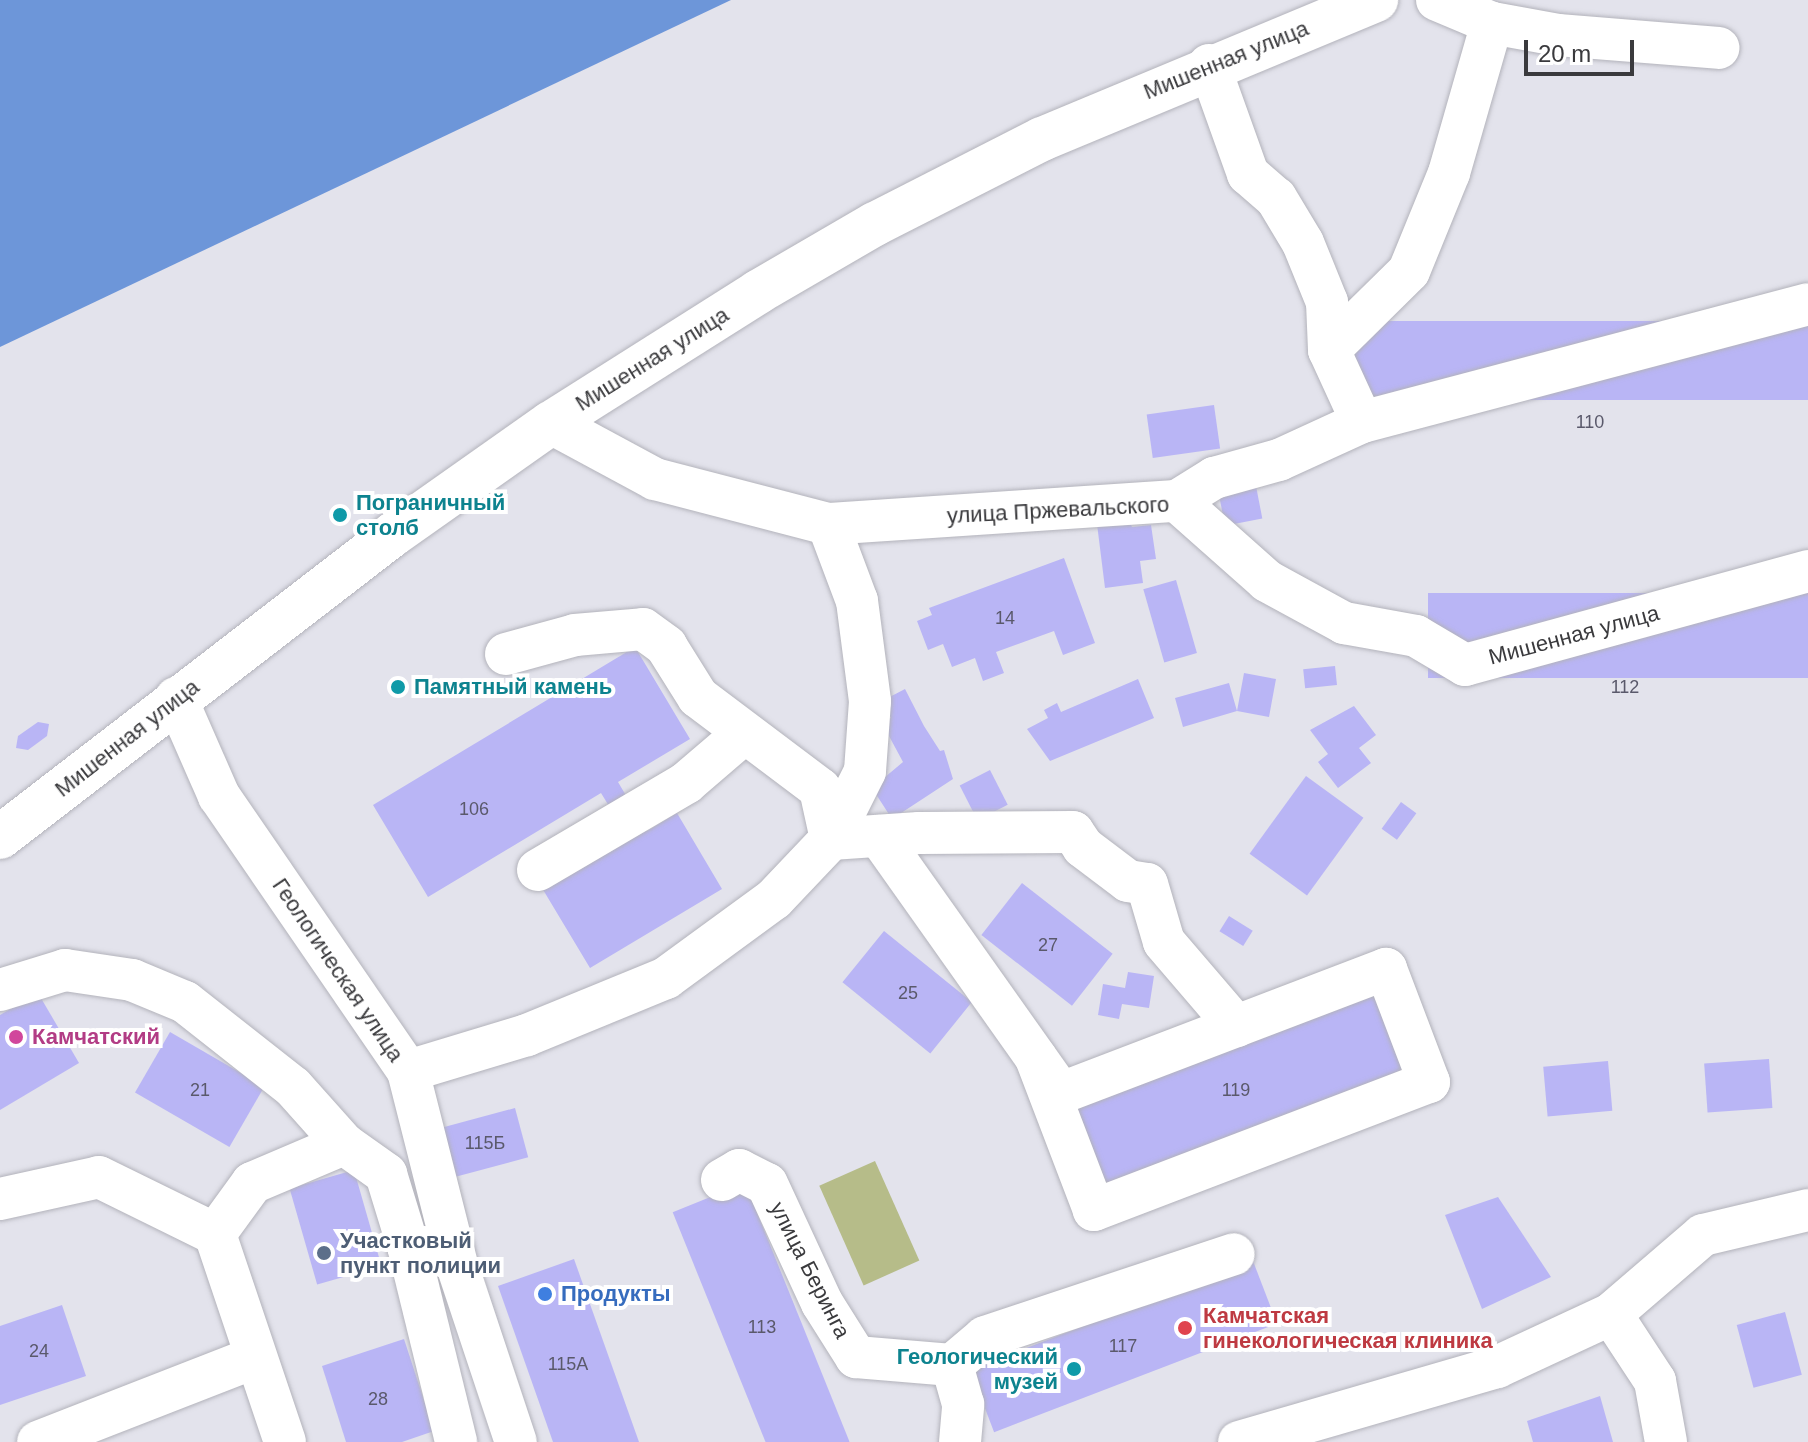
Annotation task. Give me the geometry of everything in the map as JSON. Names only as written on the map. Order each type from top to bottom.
[{"type":"main road","name":"Мишенная улица","points":[[0,837],[176,698],[392,535],[551,423],[875,224],[1042,139],[1209,65],[1376,0]]},
{"type":"street","points":[[1437,0],[1492,23],[1718,48]]},
{"type":"street","points":[[1329,350],[1409,271],[1449,173],[1492,23]]},
{"type":"street","points":[[1209,65],[1248,174],[1276,198],[1303,243],[1327,302],[1329,350],[1362,422]]},
{"type":"street","points":[[1177,501],[1214,478],[1279,460],[1362,422],[1808,304]]},
{"type":"street","name":"улица Пржевальского","points":[[551,423],[655,479],[828,524],[1177,501],[1267,581],[1344,623]]},
{"type":"street","points":[[408,1071],[527,1035],[666,978],[774,899],[831,839],[865,771],[870,701],[857,601],[828,524]]},
{"type":"street","name":"Мишенная улица","points":[[1344,623],[1416,636],[1465,665],[1808,571]]},
{"type":"street","points":[[506,654],[575,635],[643,629],[666,646],[698,697],[742,735],[820,789],[831,839]]},
{"type":"street","name":"Геологическая улица","points":[[176,698],[219,796],[408,1071],[453,1249],[516,1442]]},
{"type":"street","points":[[538,870],[686,783],[742,735]]},
{"type":"street","points":[[831,839],[1073,832],[1083,847],[1128,881],[1147,884],[1164,942],[1236,1026]]},
{"type":"street","points":[[879,836],[1061,1093],[1386,969],[1429,1082],[1094,1210],[1036,1058]]},
{"type":"street","points":[[0,990],[65,970],[87,971],[132,980],[185,1002],[293,1087],[344,1144],[386,1174],[408,1246],[456,1442]]},
{"type":"street","points":[[215,1234],[252,1183],[344,1144]]},
{"type":"street","name":"улица Беринга","points":[[722,1180],[739,1170],[767,1184],[822,1303],[856,1357],[952,1365]]},
{"type":"street","points":[[0,1199],[99,1177],[215,1234],[254,1358],[285,1442]]},
{"type":"street","points":[[1239,1442],[1358,1404],[1497,1367],[1611,1314],[1703,1235],[1808,1210]]},
{"type":"street","points":[[408,1246],[453,1249]]},
{"type":"street","points":[[960,1442],[963,1404],[952,1365],[985,1337],[1234,1254]]},
{"type":"street","points":[[1611,1314],[1655,1381],[1666,1442]]},
{"type":"street","points":[[38,1442],[254,1358]]},
{"type":"green space","points":[[875,1161],[919,1261],[864,1285],[819,1186]]},
{"type":"water","points":[[0,0],[731,0],[0,347]]},
{"type":"building","points":[[1354,321],[1808,321],[1808,400],[1354,400]]},
{"type":"building","points":[[1214,405],[1220,449],[1153,458],[1147,414]]},
{"type":"building","points":[[1256,486],[1262,518],[1225,526],[1219,493]]},
{"type":"building","points":[[1129,520],[1132,527],[1151,525],[1156,559],[1140,561],[1143,583],[1105,588],[1097,524]]},
{"type":"building","points":[[1064,558],[1095,643],[1063,655],[1054,631],[996,652],[1004,673],[983,681],[975,658],[952,667],[943,644],[928,650],[917,621],[932,615],[929,608]]},
{"type":"building","points":[[1176,580],[1197,653],[1164,662],[1143,589]]},
{"type":"building","points":[[1428,593],[1808,593],[1808,678],[1428,678]]},
{"type":"building","points":[[635,647],[690,739],[618,782],[647,831],[677,813],[722,889],[590,968],[542,888],[628,837],[601,793],[428,897],[373,805]]},
{"type":"building","points":[[1335,666],[1337,685],[1305,688],[1303,669]]},
{"type":"building","points":[[1244,673],[1276,679],[1269,717],[1237,711]]},
{"type":"building","points":[[1138,679],[1154,718],[1050,761],[1027,729],[1048,718],[1044,710],[1057,703],[1061,712]]},
{"type":"building","points":[[1229,683],[1237,711],[1183,727],[1175,698]]},
{"type":"building","points":[[905,689],[924,726],[940,751],[944,750],[953,779],[892,819],[872,788],[903,762],[882,723],[891,718],[882,701]]},
{"type":"building","points":[[1354,706],[1376,735],[1359,748],[1371,763],[1338,788],[1318,762],[1328,754],[1310,730]]},
{"type":"building","points":[[38,722],[49,724],[47,736],[28,750],[16,748],[18,736]]},
{"type":"building","points":[[990,770],[1008,805],[977,820],[960,785]]},
{"type":"building","points":[[1306,776],[1363,818],[1307,895],[1250,854]]},
{"type":"building","points":[[1401,802],[1416,813],[1397,840],[1382,829]]},
{"type":"building","points":[[1022,883],[1113,954],[1072,1006],[981,935]]},
{"type":"building","points":[[1229,916],[1253,931],[1243,946],[1219,931]]},
{"type":"building","points":[[884,931],[972,1002],[930,1053],[842,982]]},
{"type":"building","points":[[1128,972],[1154,976],[1149,1008],[1122,1004],[1119,1019],[1098,1015],[1103,984],[1125,988]]},
{"type":"building","points":[[1375,984],[1409,1069],[1096,1196],[1062,1111]]},
{"type":"building","points":[[38,993],[79,1063],[0,1110],[0,1015]]},
{"type":"building","points":[[170,1032],[264,1086],[229,1147],[135,1093]]},
{"type":"building","points":[[1769,1059],[1772,1108],[1708,1112],[1704,1064]]},
{"type":"building","points":[[1608,1061],[1612,1111],[1548,1116],[1543,1067]]},
{"type":"building","points":[[515,1108],[528,1157],[454,1177],[441,1128]]},
{"type":"building","points":[[354,1170],[382,1266],[317,1285],[290,1188]]},
{"type":"building","points":[[745,1183],[850,1442],[766,1442],[673,1212]]},
{"type":"building","points":[[1498,1197],[1551,1277],[1482,1309],[1445,1215]]},
{"type":"building","points":[[574,1259],[639,1442],[553,1442],[498,1286]]},
{"type":"building","points":[[1253,1261],[1277,1324],[994,1432],[970,1370]]},
{"type":"building","points":[[62,1305],[86,1376],[0,1405],[0,1326]]},
{"type":"building","points":[[1785,1312],[1802,1375],[1754,1388],[1737,1325]]},
{"type":"building","points":[[404,1339],[434,1431],[402,1442],[346,1442],[322,1366]]},
{"type":"building","points":[[1600,1396],[1613,1442],[1533,1442],[1527,1421]]},
{"type":"place","name":"Пограничный столб","points":[[340,515]]},
{"type":"place","name":"Памятный камень","points":[[398,687]]},
{"type":"place","name":"Камчатский","points":[[16,1037]]},
{"type":"place","name":"Участковый пункт полиции","points":[[324,1253]]},
{"type":"place","name":"Продукты","points":[[545,1294]]},
{"type":"place","name":"Камчатская гинекологическая клиника","points":[[1185,1328]]},
{"type":"place","name":"Геологический музей","points":[[1074,1369]]}]
